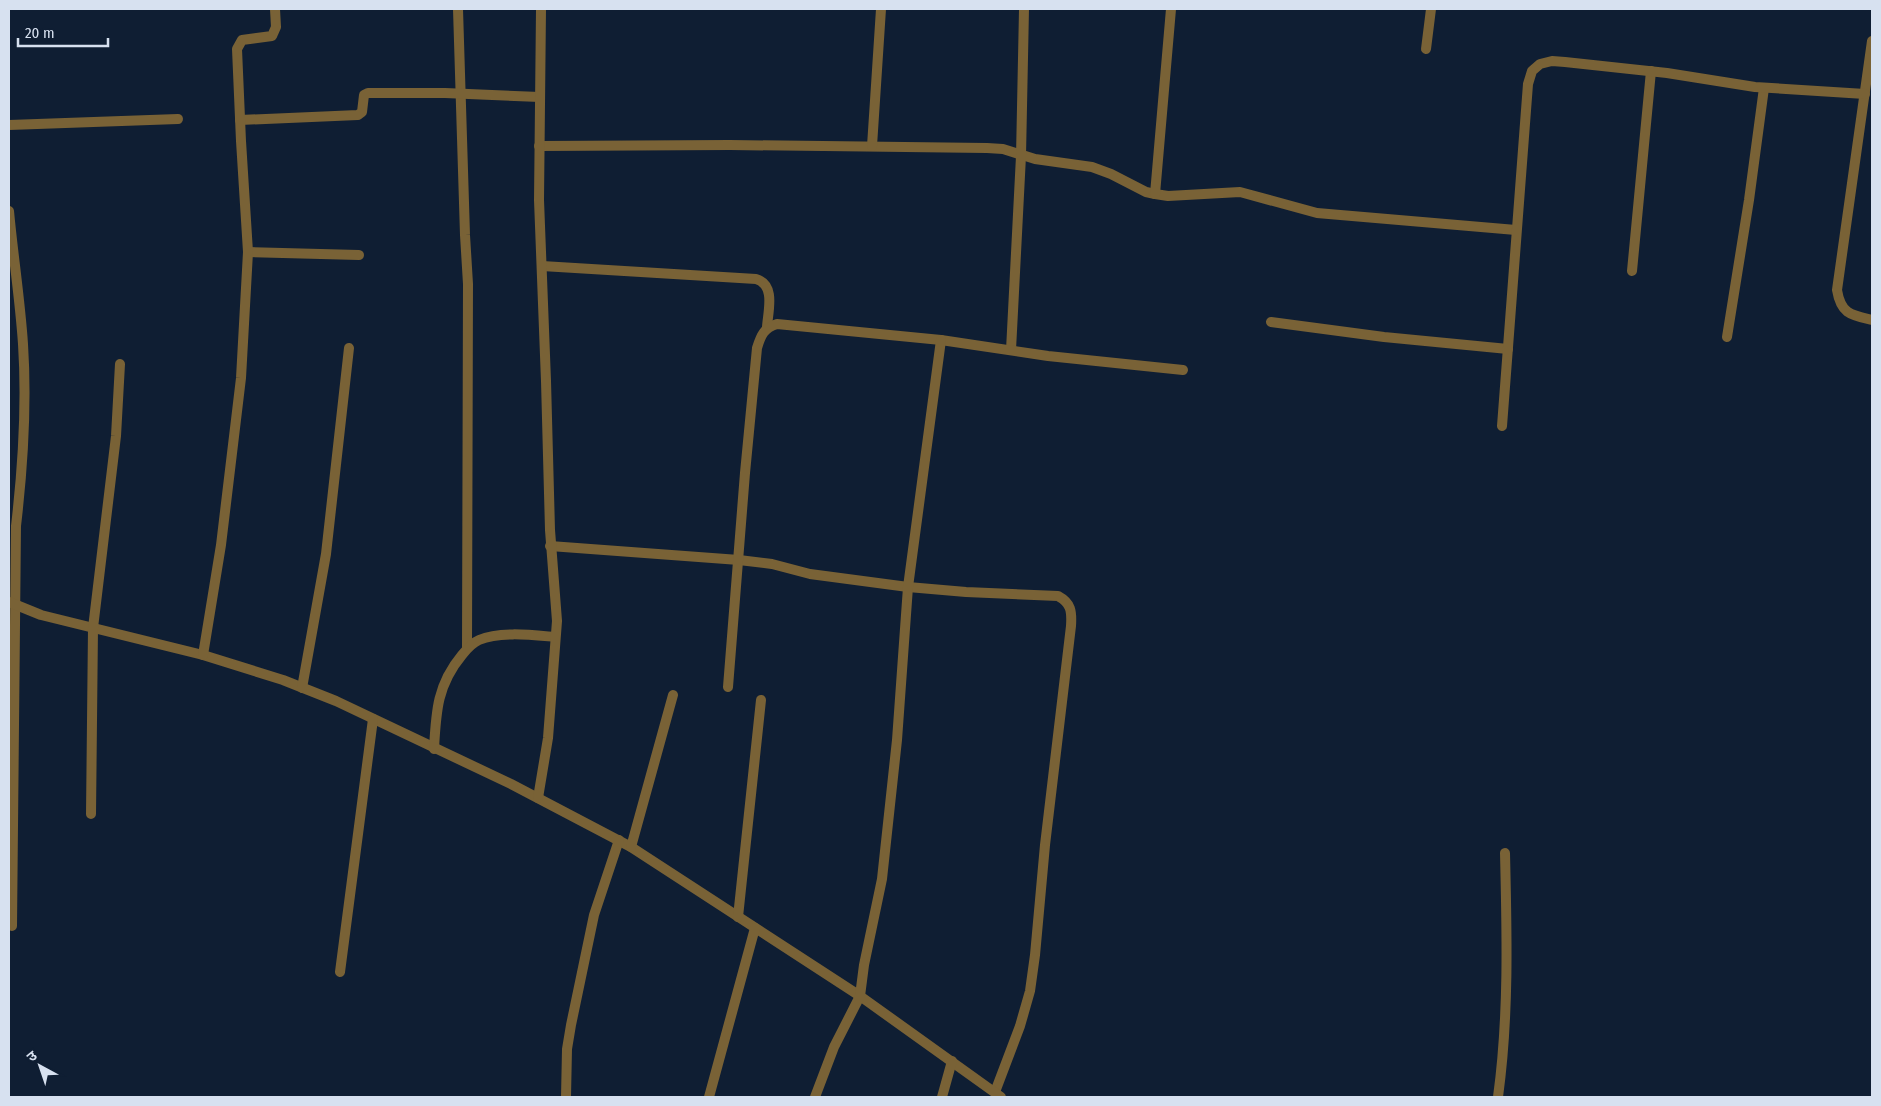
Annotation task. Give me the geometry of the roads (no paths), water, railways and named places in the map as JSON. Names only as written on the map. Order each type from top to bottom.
[{"type":"street","points":[[203,655],[221,546],[241,378],[248,252],[237,49],[242,40],[272,36],[276,27],[275,9]]},
{"type":"street","points":[[458,9],[464,235],[468,284],[467,648]]},
{"type":"street","points":[[538,798],[548,738],[557,621],[550,546],[539,200],[541,9]]},
{"type":"street","points":[[872,146],[881,9]]},
{"type":"street","points":[[1011,350],[1021,156],[1024,9]]},
{"type":"street","points":[[1156,194],[1171,9]]},
{"type":"street","points":[[1426,49],[1431,9]]},
{"type":"street","points":[[1872,41],[1837,290],[1838,299],[1843,309],[1851,315],[1872,320]]},
{"type":"street","points":[[1502,426],[1528,84],[1532,71],[1540,64],[1552,61],[1651,71],[1764,88],[1865,94]]},
{"type":"street","points":[[1632,270],[1651,71]]},
{"type":"street","points":[[1727,337],[1764,88]]},
{"type":"street","points":[[240,120],[358,115],[362,112],[364,95],[368,93],[436,93],[540,97]]},
{"type":"street","points":[[9,125],[178,119]]},
{"type":"street","points":[[539,146],[872,146],[1003,149],[1021,156],[1092,167],[1111,174],[1146,192],[1168,196],[1240,192],[1317,212],[1516,230]]},
{"type":"street","points":[[9,211],[23,344],[24,447],[16,526],[12,603],[12,926]]},
{"type":"street","points":[[248,252],[359,255]]},
{"type":"street","points":[[542,266],[756,279],[763,281],[769,291],[768,327]]},
{"type":"street","points":[[1271,322],[1384,337],[1508,349]]},
{"type":"street","points":[[728,687],[757,348],[761,336],[768,327],[777,324],[941,340],[1048,356],[1183,370]]},
{"type":"street","points":[[815,1097],[834,1048],[860,996],[885,851],[897,740],[908,587],[941,340]]},
{"type":"street","points":[[302,688],[326,554],[349,348]]},
{"type":"street","points":[[91,814],[93,628],[116,436],[120,364]]},
{"type":"street","points":[[12,603],[41,615],[203,655],[302,688],[336,701],[538,798],[631,847],[860,996],[998,1095],[1030,991],[1035,955],[1045,845],[1072,616],[1070,606],[1066,600],[1058,596],[966,592],[908,587],[810,574],[772,564],[739,560],[550,546]]},
{"type":"street","points":[[434,749],[440,694],[448,675],[467,648],[476,641],[487,637],[503,635],[555,637]]},
{"type":"street","points":[[631,847],[673,694]]},
{"type":"street","points":[[738,917],[761,700]]},
{"type":"street","points":[[340,972],[374,719]]},
{"type":"street","points":[[566,1097],[567,1049],[573,1016],[594,915],[619,840]]},
{"type":"street","points":[[1498,1097],[1503,1062],[1506,1012],[1505,854]]},
{"type":"street","points":[[709,1097],[755,928]]},
{"type":"street","points":[[942,1097],[952,1061]]}]
